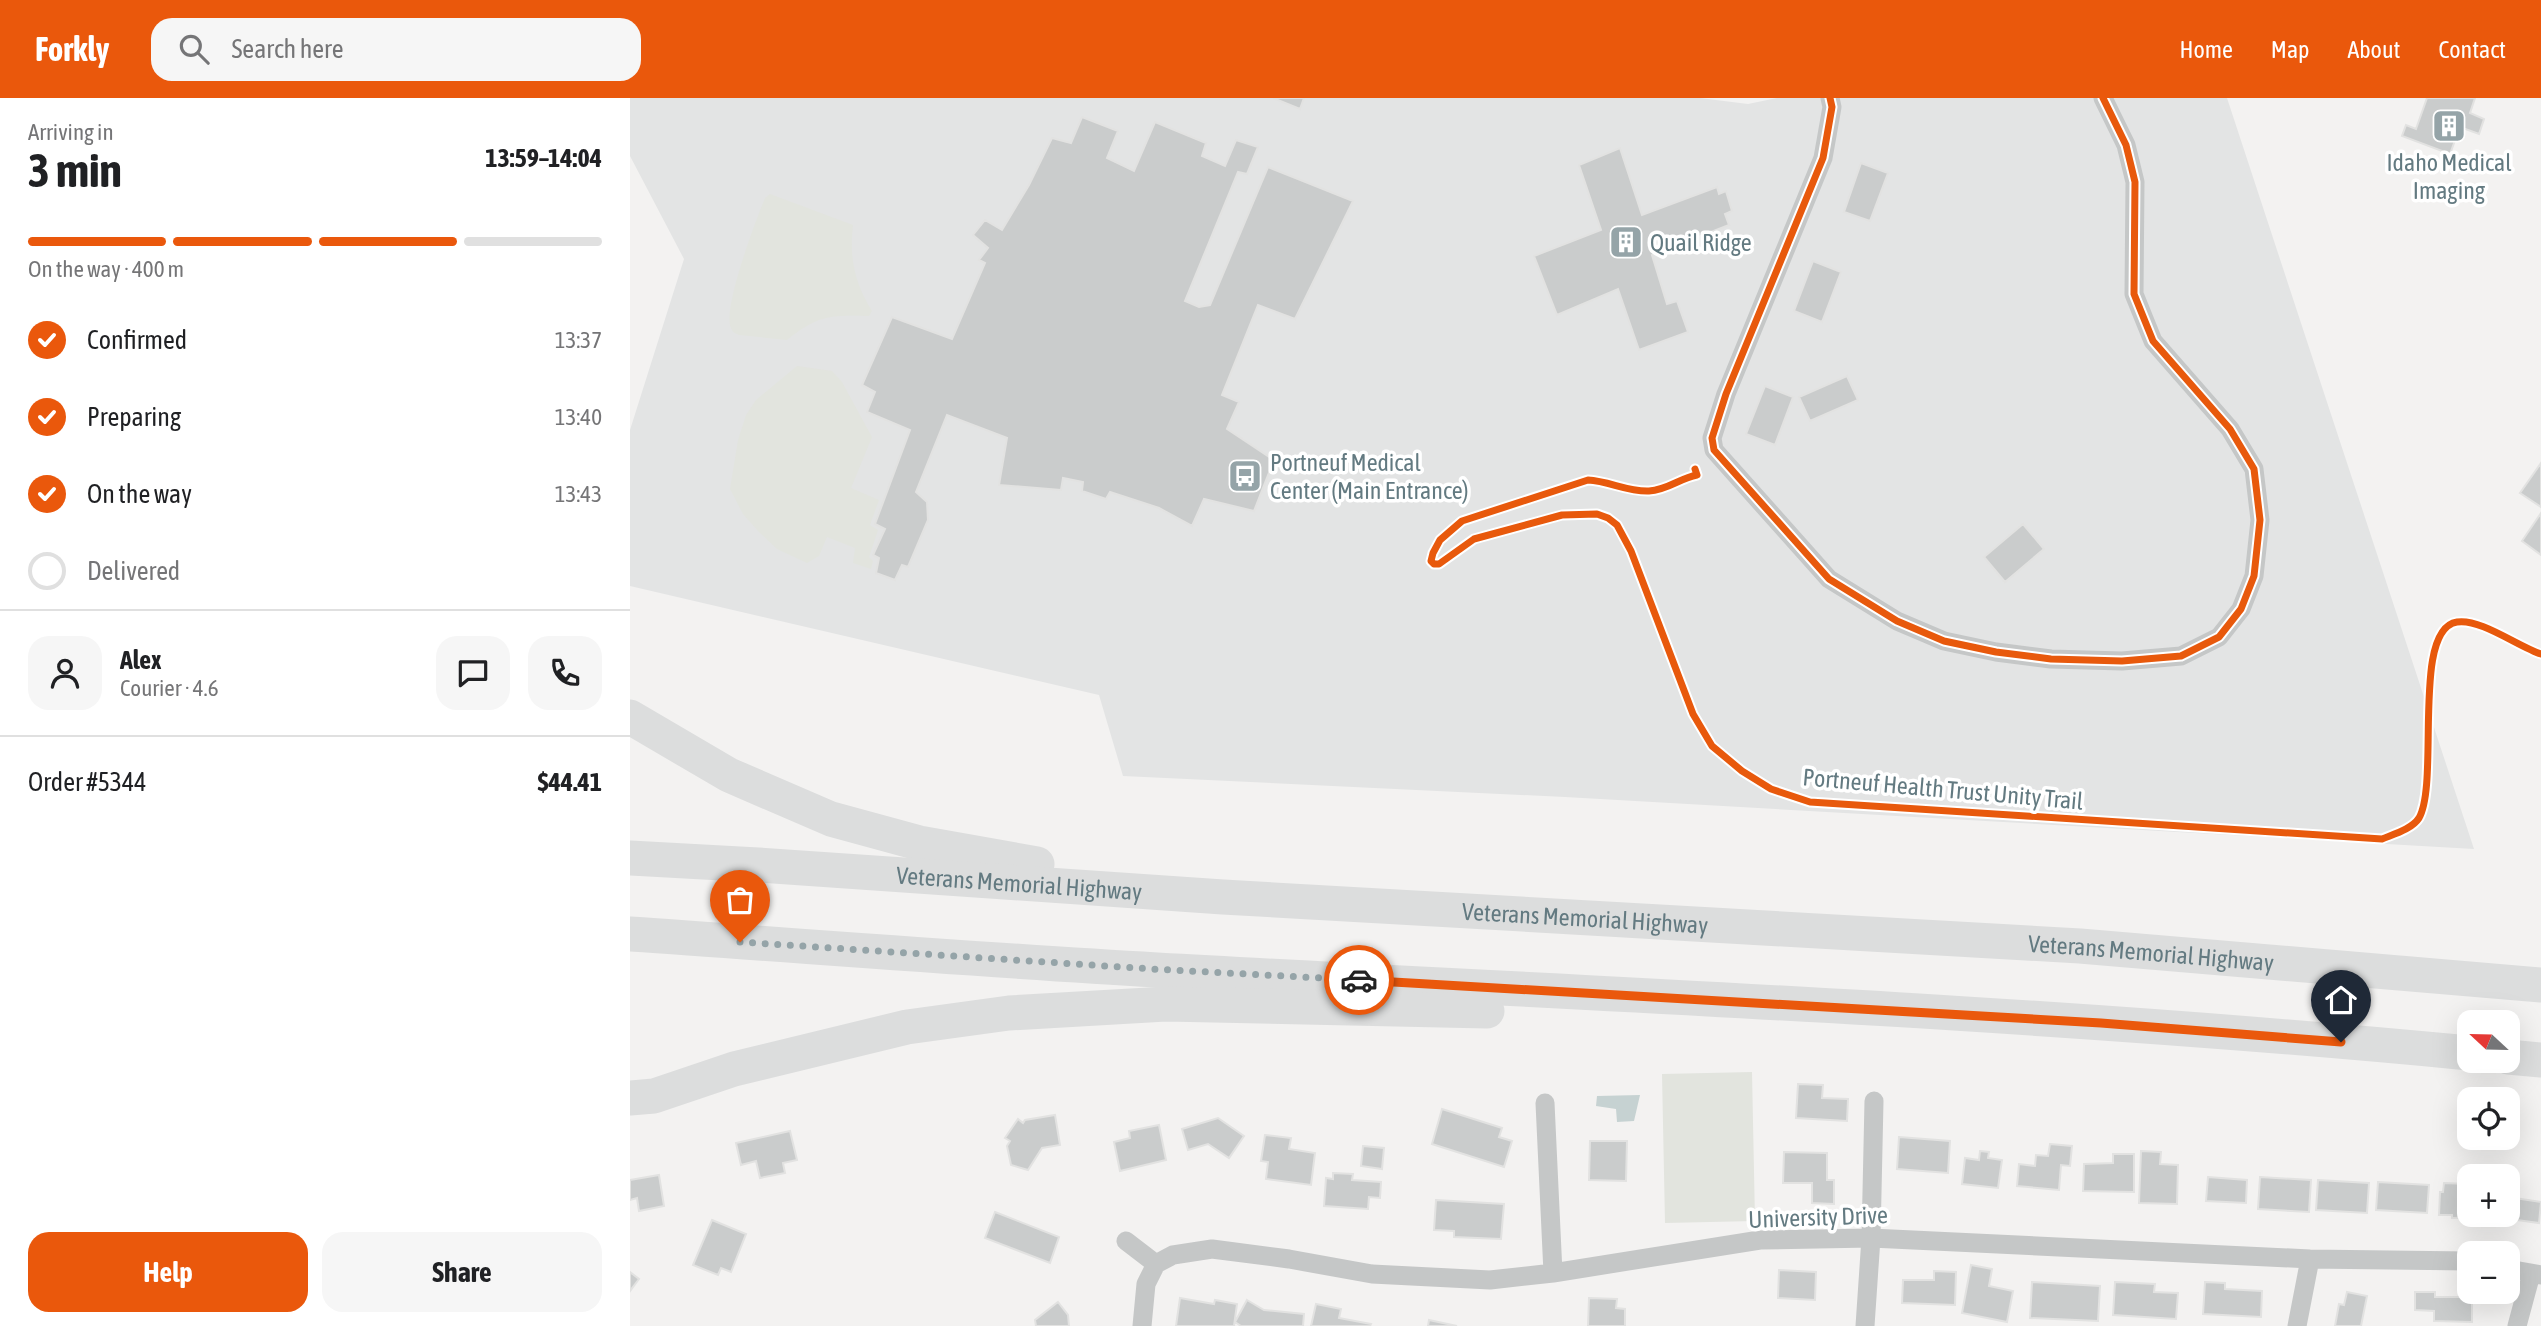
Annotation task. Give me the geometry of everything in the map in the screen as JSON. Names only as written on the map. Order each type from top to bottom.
[{"type":"highway","points":[[630,717],[729,775],[831,819],[919,843],[1007,860],[1098,872],[1223,897]]},
{"type":"highway","name":"Veterans Memorial Highway","points":[[630,858],[1223,897],[2080,946],[2541,985]]},
{"type":"highway","points":[[630,934],[1152,969],[2101,1023],[2457,1052]]},
{"type":"highway","points":[[638,1099],[734,1069],[907,1027],[1009,1013],[1166,1004],[1760,1018],[1800,1004]]},
{"type":"highway","points":[[2520,1058],[2541,1060]]},
{"type":"street","points":[[1829,98],[1832,107],[1823,158],[1726,394],[1712,438],[1714,450],[1829,579],[1897,621],[1944,641],[2051,659],[2122,661],[2181,656],[2219,637],[2241,609],[2254,576],[2260,520],[2254,469],[2230,429],[2153,341],[2134,293],[2135,182],[2126,145],[2103,98]]},
{"type":"street","points":[[1865,1326],[1871,1238],[1874,1101]]},
{"type":"street","points":[[1545,1103],[1553,1273]]},
{"type":"street","name":"University Drive","points":[[1156,1264],[1173,1255],[1212,1249],[1372,1274],[1490,1280],[1553,1273],[1760,1240],[1871,1238],[2310,1259],[2457,1261]]},
{"type":"street","points":[[1126,1241],[1156,1264],[1146,1284],[1142,1326]]},
{"type":"street","points":[[2297,1326],[2310,1259]]},
{"type":"street","points":[[2517,1326],[2536,1274]]},
{"type":"shaded area","points":[[630,98],[1700,98],[1748,104],[1777,98],[2227,98],[2474,849],[1565,797],[1123,776],[1099,695],[630,586],[630,430],[684,259],[630,156]]},
{"type":"shaded area","points":[[770,194],[853,225],[855,270],[861,291],[872,311],[869,316],[825,318],[787,340],[739,335],[733,331],[730,318],[735,284],[765,198]]},
{"type":"shaded area","points":[[797,366],[832,371],[842,382],[872,437],[851,488],[879,500],[870,525],[878,530],[869,557],[873,561],[871,569],[853,563],[855,548],[827,537],[819,556],[807,563],[777,549],[743,514],[730,489],[738,440],[746,415],[756,400]]},
{"type":"shaded area","points":[[1752,1072],[1755,1221],[1665,1223],[1662,1074]]},
{"type":"shaded area","points":[[1640,1095],[1634,1121],[1617,1122],[1616,1109],[1596,1106],[1597,1096]]},
{"type":"building","points":[[1273,98],[1304,98],[1300,109]]},
{"type":"building","name":"Idaho Medical Imaging","points":[[2427,98],[2475,98],[2470,113],[2484,119],[2479,134],[2460,127],[2450,154],[2402,136],[2406,125],[2416,129]]},
{"type":"building","points":[[1082,117],[1118,131],[1107,158],[1134,171],[1155,122],[1206,143],[1202,156],[1225,166],[1236,140],[1258,147],[1247,174],[1238,172],[1185,301],[1199,307],[1210,305],[1268,167],[1353,201],[1295,319],[1258,305],[1222,395],[1239,402],[1227,429],[1274,460],[1254,511],[1204,499],[1192,526],[1159,508],[1110,492],[1106,499],[1082,491],[1083,482],[1063,478],[1061,490],[999,485],[1007,438],[947,415],[916,492],[927,502],[928,520],[908,567],[902,565],[895,580],[876,573],[879,558],[873,555],[885,529],[875,524],[910,430],[867,412],[875,392],[862,385],[892,317],[952,339],[985,263],[979,260],[988,248],[973,235],[985,220],[1002,230],[1029,185],[1052,138],[1071,143]]},
{"type":"building","name":"Quail Ridge","points":[[1620,148],[1642,215],[1717,187],[1719,194],[1726,191],[1732,211],[1725,214],[1729,225],[1652,255],[1667,304],[1677,301],[1688,332],[1639,350],[1618,289],[1557,315],[1534,256],[1601,230],[1579,165]]},
{"type":"building","points":[[1861,163],[1888,173],[1870,221],[1844,212]]},
{"type":"building","points":[[1813,261],[1841,272],[1822,322],[1794,311]]},
{"type":"building","points":[[1847,376],[1858,400],[1810,421],[1799,397]]},
{"type":"building","points":[[1765,386],[1793,397],[1775,445],[1746,434]]},
{"type":"building","points":[[2541,463],[2541,507],[2520,493]]},
{"type":"building","points":[[2541,513],[2541,555],[2522,541]]},
{"type":"building","points":[[2023,524],[2044,549],[2005,582],[1984,557]]},
{"type":"building","points":[[1798,1084],[1823,1085],[1822,1098],[1848,1099],[1847,1121],[1796,1118]]},
{"type":"building","points":[[1442,1109],[1502,1128],[1499,1137],[1512,1141],[1504,1167],[1432,1144]]},
{"type":"building","points":[[1055,1115],[1060,1145],[1042,1148],[1028,1170],[1011,1165],[1007,1146],[1010,1141],[1005,1138],[1018,1119],[1023,1123],[1025,1120]]},
{"type":"building","points":[[1218,1118],[1244,1136],[1229,1158],[1208,1144],[1188,1150],[1182,1129]]},
{"type":"building","points":[[1159,1125],[1166,1160],[1120,1171],[1114,1142],[1130,1138],[1129,1131]]},
{"type":"building","points":[[790,1131],[797,1160],[783,1163],[785,1173],[760,1178],[756,1161],[741,1165],[736,1143]]},
{"type":"building","points":[[1265,1135],[1291,1138],[1289,1149],[1315,1153],[1311,1185],[1266,1179],[1268,1162],[1261,1161]]},
{"type":"building","points":[[1899,1137],[1950,1141],[1948,1173],[1897,1169]]},
{"type":"building","points":[[1590,1141],[1627,1141],[1626,1181],[1589,1180]]},
{"type":"building","points":[[2050,1144],[2072,1146],[2070,1166],[2061,1165],[2059,1190],[2017,1186],[2019,1164],[2035,1166],[2036,1155],[2048,1156]]},
{"type":"building","points":[[1363,1146],[1384,1148],[1382,1169],[1361,1166]]},
{"type":"building","points":[[1980,1151],[1989,1152],[1988,1158],[2002,1160],[1998,1188],[1962,1184],[1965,1158],[1979,1160]]},
{"type":"building","points":[[2141,1151],[2161,1152],[2160,1164],[2178,1165],[2177,1204],[2139,1203]]},
{"type":"building","points":[[1784,1152],[1827,1153],[1827,1180],[1834,1180],[1834,1204],[1812,1203],[1812,1183],[1783,1183]]},
{"type":"building","points":[[2113,1154],[2134,1154],[2134,1192],[2083,1191],[2084,1164],[2113,1163]]},
{"type":"building","points":[[1333,1173],[1353,1174],[1352,1180],[1381,1182],[1380,1198],[1369,1197],[1368,1209],[1324,1206],[1326,1178],[1333,1179]]},
{"type":"building","points":[[659,1175],[664,1206],[639,1211],[637,1198],[630,1200],[630,1180]]},
{"type":"building","points":[[2208,1177],[2247,1180],[2246,1203],[2206,1201]]},
{"type":"building","points":[[2260,1177],[2311,1180],[2309,1212],[2258,1209]]},
{"type":"building","points":[[2318,1180],[2369,1183],[2367,1213],[2316,1210]]},
{"type":"building","points":[[2378,1182],[2429,1185],[2427,1213],[2376,1210]]},
{"type":"building","points":[[2444,1183],[2457,1184],[2457,1218],[2439,1215],[2440,1192],[2443,1192]]},
{"type":"building","points":[[2520,1199],[2541,1202],[2539,1223],[2520,1220]]},
{"type":"building","points":[[1436,1200],[1504,1204],[1501,1239],[1454,1237],[1454,1231],[1434,1230]]},
{"type":"building","points":[[995,1212],[1059,1237],[1050,1263],[985,1238]]},
{"type":"building","points":[[712,1220],[746,1234],[731,1272],[721,1268],[718,1275],[693,1265]]},
{"type":"building","points":[[1971,1265],[1992,1269],[1989,1286],[2013,1291],[2007,1322],[1962,1313]]},
{"type":"building","points":[[1779,1270],[1816,1272],[1815,1300],[1778,1298]]},
{"type":"building","points":[[1934,1271],[1956,1272],[1955,1305],[1902,1303],[1903,1280],[1934,1280]]},
{"type":"building","points":[[630,1272],[639,1279],[630,1291]]},
{"type":"building","points":[[2032,1282],[2100,1286],[2098,1321],[2030,1318]]},
{"type":"building","points":[[2115,1282],[2155,1284],[2154,1292],[2178,1293],[2176,1319],[2113,1315]]},
{"type":"building","points":[[2205,1282],[2225,1283],[2225,1289],[2262,1291],[2261,1317],[2203,1314]]},
{"type":"building","points":[[2347,1292],[2367,1296],[2361,1326],[2335,1326],[2339,1304],[2344,1305]]},
{"type":"building","points":[[2415,1292],[2435,1292],[2435,1297],[2457,1297],[2457,1304],[2472,1304],[2472,1322],[2434,1321],[2434,1311],[2415,1310]]},
{"type":"building","points":[[1180,1298],[1214,1304],[1215,1300],[1237,1304],[1234,1326],[1176,1326]]},
{"type":"building","points":[[1589,1298],[1617,1299],[1616,1308],[1625,1309],[1625,1326],[1588,1326]]},
{"type":"building","points":[[1247,1300],[1264,1310],[1304,1314],[1303,1326],[1241,1326],[1235,1322]]},
{"type":"building","points":[[1058,1302],[1068,1315],[1069,1326],[1036,1326],[1035,1320]]},
{"type":"building","points":[[1316,1304],[1341,1309],[1339,1318],[1371,1324],[1311,1326]]},
{"type":"building","points":[[1429,1320],[1457,1326],[1428,1326]]},
{"type":"cycle path","points":[[1830,98],[1832,107],[1823,158],[1726,394],[1712,438],[1714,450],[1829,579],[1897,621],[1944,641],[1996,652],[2051,659],[2122,661],[2181,656],[2219,637],[2241,609],[2254,576],[2260,520],[2254,469],[2230,429],[2153,341],[2134,294],[2135,182],[2126,145],[2103,98]]},
{"type":"cycle path","name":"Portneuf Health Trust Unity Trail","points":[[1695,469],[1697,475],[1662,489],[1649,491],[1588,480],[1462,521],[1440,540],[1431,561],[1439,564],[1474,539],[1562,515],[1597,514],[1608,518],[1617,525],[1631,551],[1693,714],[1712,746],[1742,771],[1771,789],[1810,802],[2382,839],[2416,822],[2425,799],[2430,677],[2435,650],[2443,631],[2457,622],[2477,624],[2541,654]]},
{"type":"way so far","points":[[740,942],[1359,980]]},
{"type":"place","name":"Idaho Medical Imaging","points":[[2449,126]]},
{"type":"place","name":"Quail Ridge","points":[[1626,242]]},
{"type":"place","name":"Portneuf Medical Center (Main Entrance)","points":[[1245,476]]},
{"type":"route","points":[[1359,980],[1773,1002],[2341,1042]]}]
